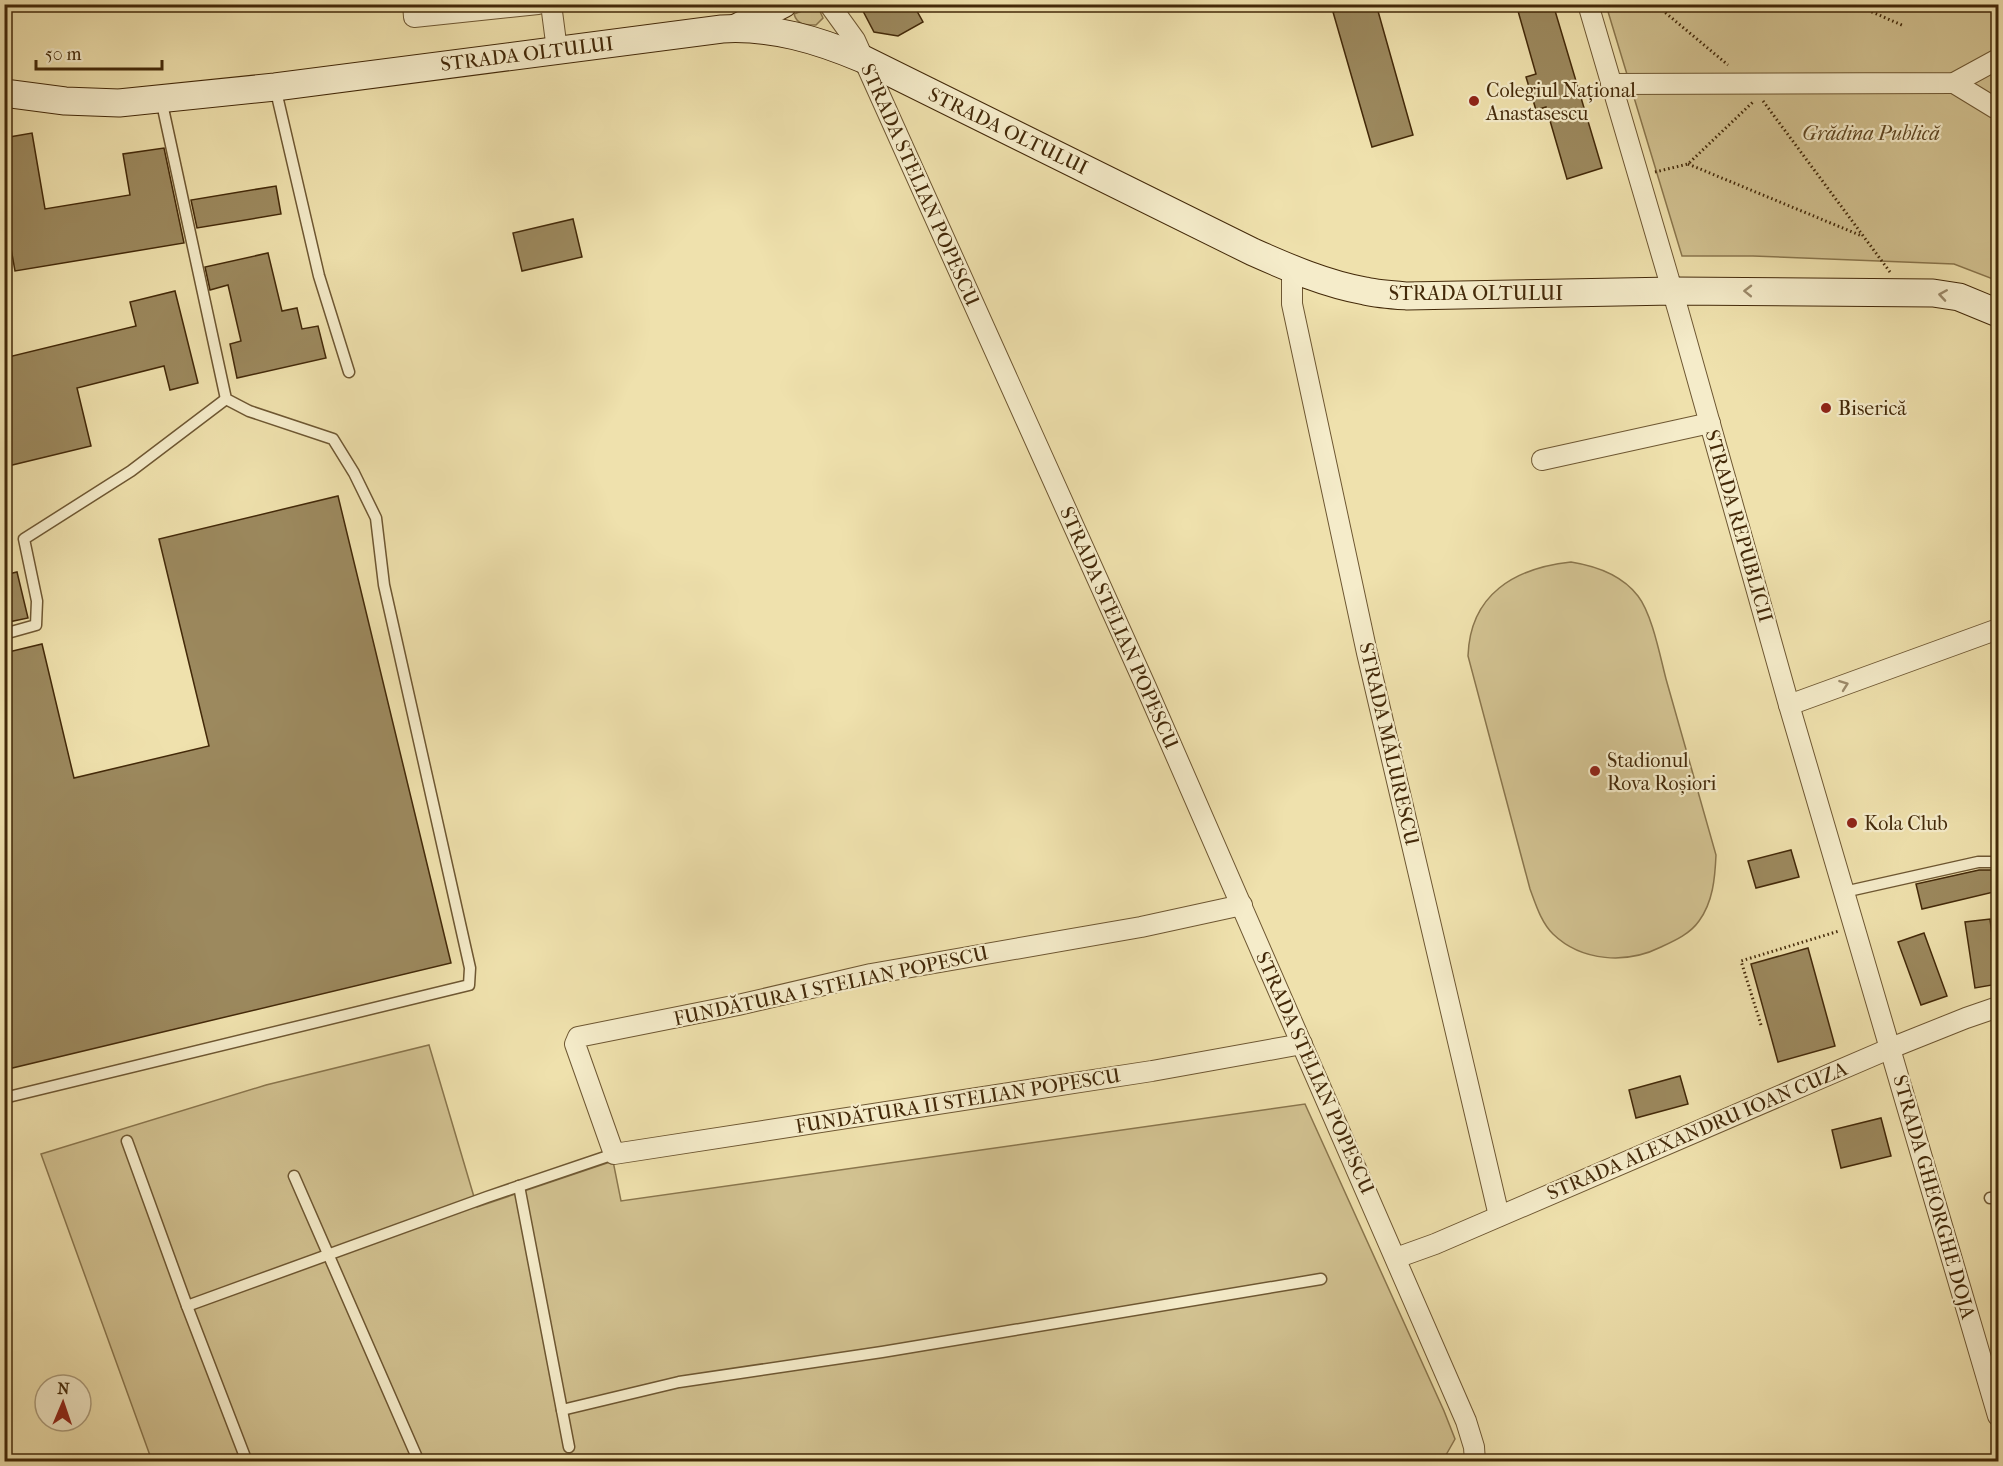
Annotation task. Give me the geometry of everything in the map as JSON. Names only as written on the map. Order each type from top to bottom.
[{"type":"main road","points":[[735,28],[783,4]]},
{"type":"main road","name":"STRADA OLTULUI","points":[[4,93],[65,101],[119,103],[275,87],[735,28],[769,30],[829,45],[863,59],[1253,252],[1292,269],[1366,292],[1407,296],[1673,291],[1933,293],[1959,297],[1998,313]]},
{"type":"street","points":[[413,4],[414,17],[538,4]]},
{"type":"street","points":[[551,4],[557,50]]},
{"type":"street","name":"STRADA STELIAN POPESCU","points":[[829,4],[848,28],[863,59],[1142,676],[1466,1421],[1474,1447],[1475,1461]]},
{"type":"street","name":"STRADA REPUBLICII","points":[[1588,4],[1673,291],[1890,1048]]},
{"type":"street","points":[[1611,84],[1954,83],[1998,59]]},
{"type":"street","points":[[1954,83],[1998,108]]},
{"type":"street","name":"STRADA MĂLURESCU","points":[[1292,269],[1292,304],[1367,653],[1499,1216]]},
{"type":"street","points":[[1542,460],[1710,423]]},
{"type":"street","points":[[1790,705],[1998,629]]},
{"type":"street","name":"FUNDĂTURA I STELIAN POPESCU","points":[[614,1154],[575,1044],[578,1037],[738,1005],[871,974],[1141,927],[1242,904]]},
{"type":"street","name":"STRADA ALEXANDRU IOAN CUZA","points":[[1396,1258],[1890,1048],[1998,1007]]},
{"type":"street","name":"FUNDĂTURA II STELIAN POPESCU","points":[[614,1154],[1152,1071],[1302,1044]]},
{"type":"street","name":"STRADA GHEORGHE DOJA","points":[[1890,1048],[1998,1416]]},
{"type":"lane","points":[[275,87],[319,276],[349,372]]},
{"type":"lane","points":[[161,99],[226,399]]},
{"type":"lane","points":[[4,633],[36,625],[36,601],[24,539],[131,471],[226,399]]},
{"type":"lane","points":[[4,1098],[469,985],[470,968],[384,585],[376,518],[354,473],[333,439],[249,411],[226,399]]},
{"type":"lane","points":[[1844,892],[1978,861],[1998,861]]},
{"type":"lane","points":[[127,1141],[247,1461]]},
{"type":"lane","points":[[187,1306],[614,1154]]},
{"type":"lane","points":[[294,1176],[419,1461]]},
{"type":"lane","points":[[519,1186],[569,1447]]},
{"type":"lane","points":[[562,1410],[679,1382],[882,1352],[1322,1279]]},
{"type":"path","points":[[1655,4],[1750,83]]},
{"type":"path","points":[[1862,4],[1863,8],[1904,26]]},
{"type":"path","points":[[1639,176],[1688,164],[1760,96],[1905,293]]},
{"type":"path","points":[[1688,164],[1864,237]]},
{"type":"path","points":[[1761,1025],[1741,961],[1855,926]]},
{"type":"green space","points":[[817,5],[823,18],[816,25],[802,24],[795,18],[794,14]]},
{"type":"green space","name":"Grădina Publică","points":[[1606,5],[1998,5],[1998,281],[1954,264],[1753,256],[1682,256]]},
{"type":"green space","name":"Stadionul Rova Roșiori","points":[[1571,562],[1599,569],[1616,577],[1632,589],[1643,604],[1655,636],[1716,855],[1710,898],[1704,914],[1695,926],[1671,942],[1648,952],[1620,958],[1591,955],[1577,950],[1553,934],[1542,919],[1530,889],[1468,656],[1471,634],[1477,616],[1499,588],[1532,570]]},
{"type":"green space","points":[[429,1045],[477,1207],[613,1161],[621,1201],[1305,1104],[1455,1439],[1442,1462],[152,1461],[41,1154],[266,1085]]},
{"type":"building","points":[[875,4],[913,4],[923,22],[898,36],[874,32],[863,11]]},
{"type":"building","points":[[1358,4],[1376,4],[1413,135],[1372,147],[1333,12]]},
{"type":"building","points":[[1516,4],[1553,4],[1602,168],[1567,179],[1546,107],[1536,110],[1526,77],[1536,74]]},
{"type":"building","points":[[32,133],[45,209],[130,195],[123,154],[164,148],[184,243],[15,271],[4,209],[4,138]]},
{"type":"building","points":[[276,186],[281,214],[197,228],[191,200]]},
{"type":"building","points":[[573,219],[582,257],[522,271],[513,233]]},
{"type":"building","points":[[268,253],[282,311],[297,308],[302,329],[318,326],[326,358],[237,378],[230,344],[241,341],[228,285],[210,290],[205,267]]},
{"type":"building","points":[[175,291],[198,383],[170,390],[164,366],[77,388],[91,446],[4,467],[4,358],[136,326],[130,302]]},
{"type":"building","points":[[338,496],[451,963],[4,1070],[4,653],[42,644],[74,778],[209,746],[159,539]]},
{"type":"building","points":[[17,572],[28,618],[4,623],[4,575]]},
{"type":"building","points":[[1791,850],[1799,877],[1756,888],[1748,861]]},
{"type":"building","points":[[1979,870],[1998,870],[1998,891],[1922,909],[1916,884]]},
{"type":"building","points":[[1990,919],[1998,984],[1975,988],[1965,922]]},
{"type":"building","points":[[1924,933],[1947,996],[1921,1005],[1898,942]]},
{"type":"building","points":[[1808,948],[1835,1046],[1778,1062],[1751,964]]},
{"type":"building","points":[[1680,1076],[1688,1104],[1636,1118],[1629,1090]]},
{"type":"building","points":[[1881,1118],[1891,1156],[1841,1168],[1832,1130]]},
{"type":"place","name":"Colegiul Național Anastasescu","points":[[1474,101]]},
{"type":"place","name":"Biserică","points":[[1826,408]]},
{"type":"place","name":"Stadionul Rova Roșiori","points":[[1595,771]]},
{"type":"place","name":"Kola Club","points":[[1852,823]]}]
